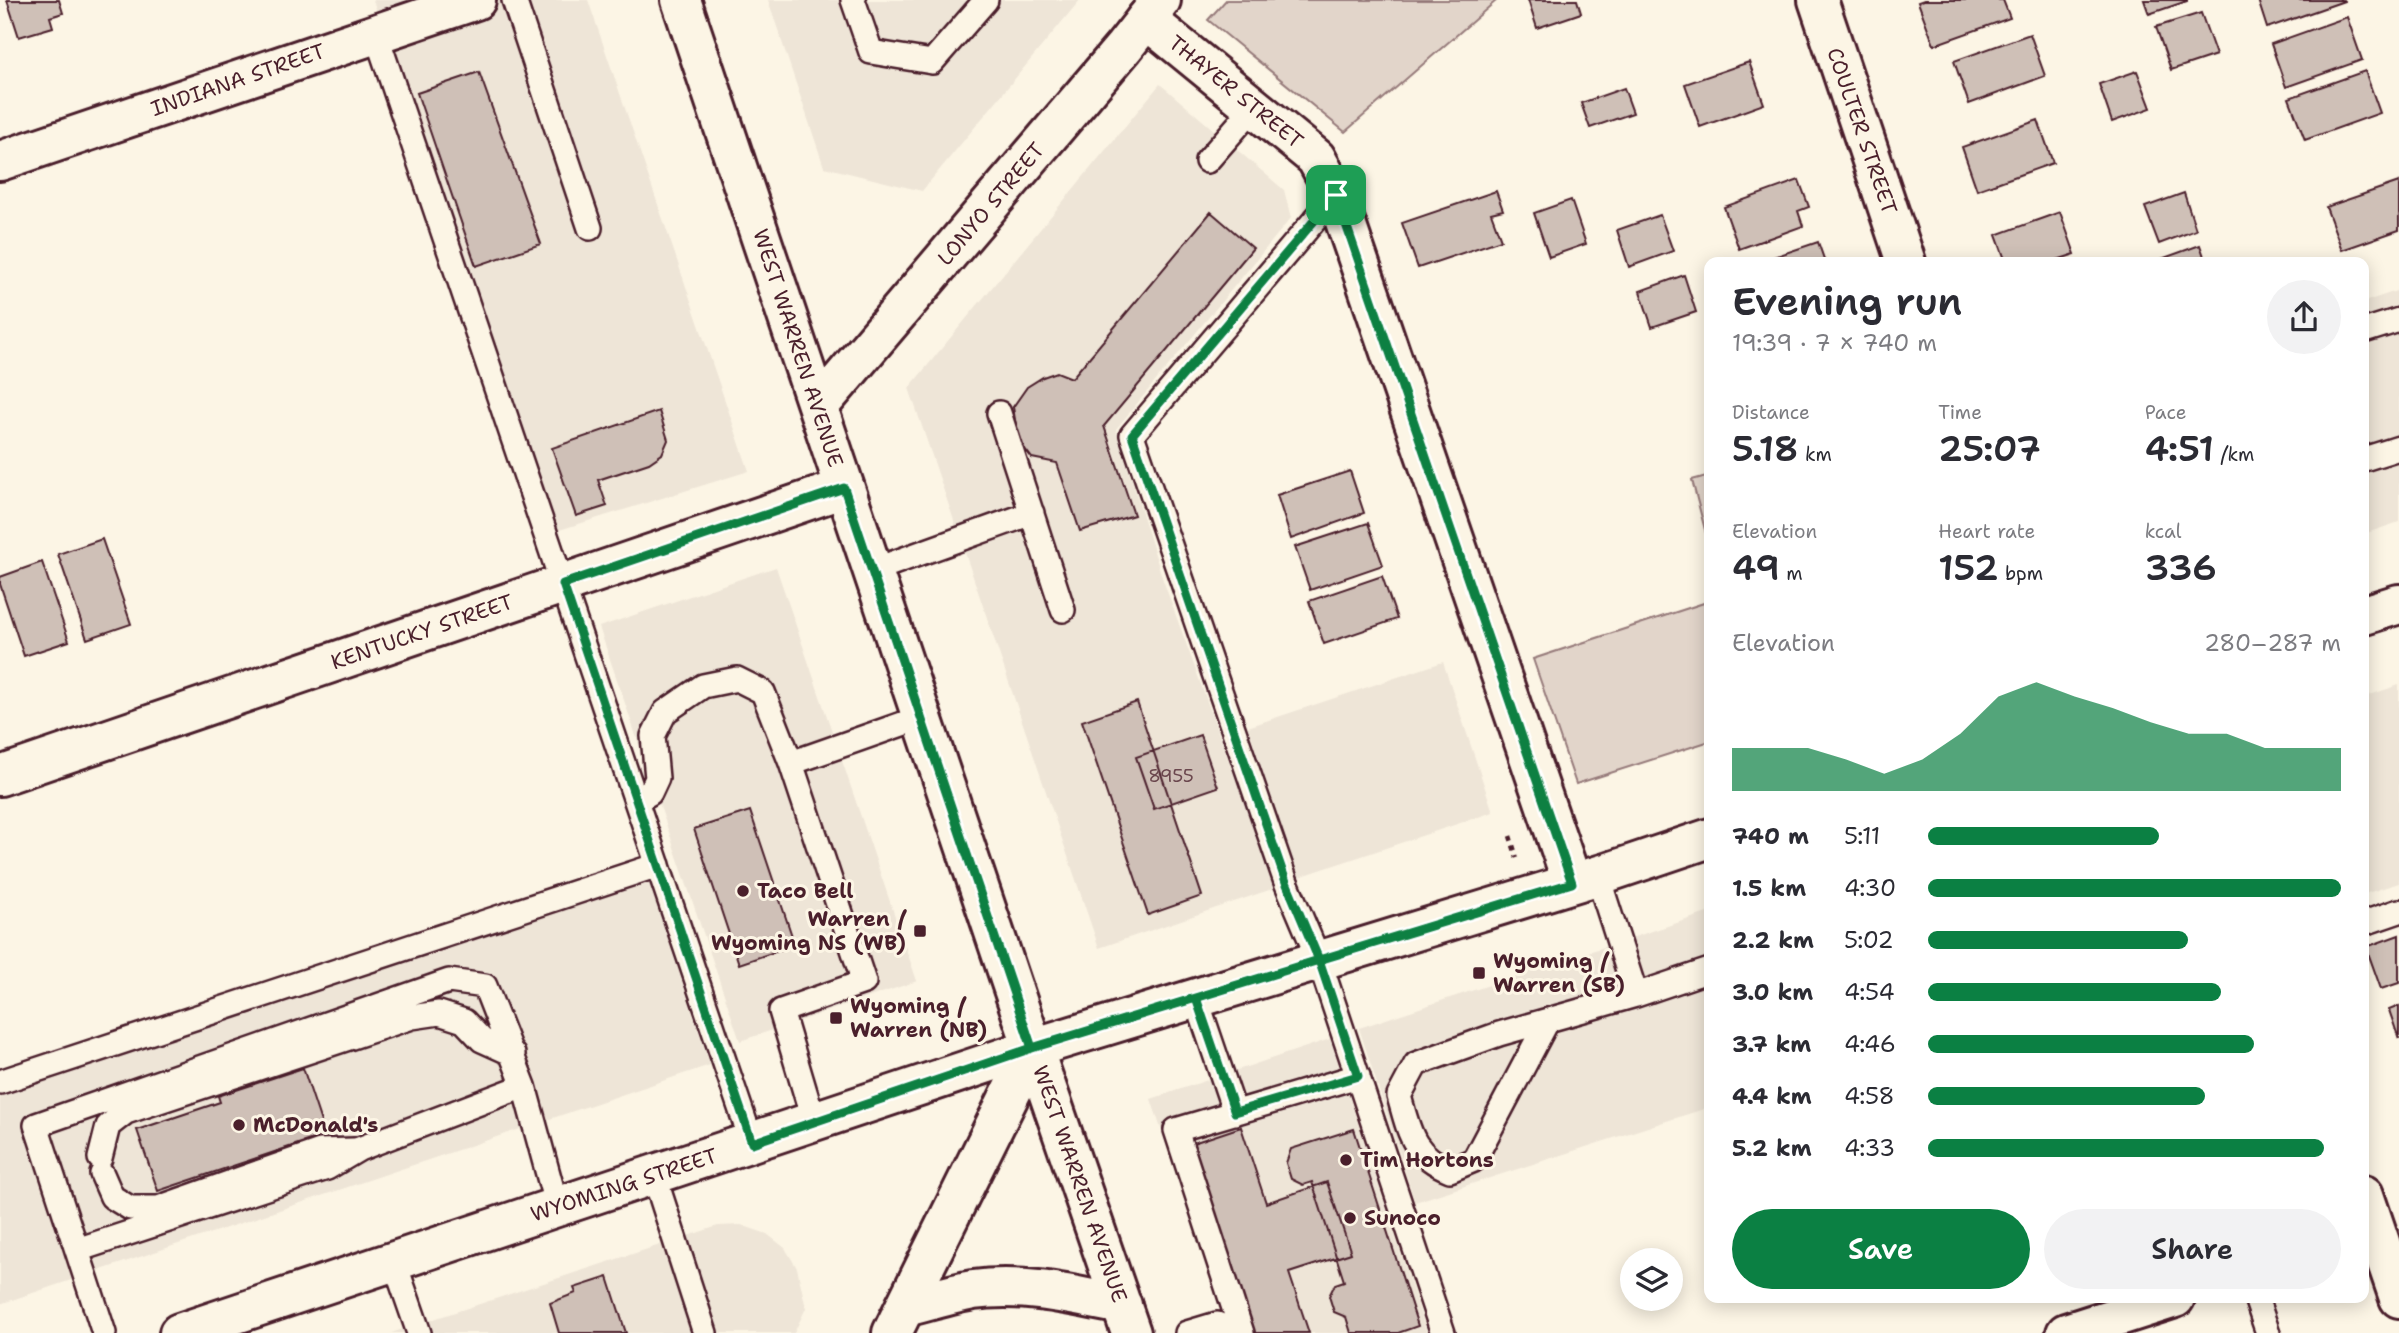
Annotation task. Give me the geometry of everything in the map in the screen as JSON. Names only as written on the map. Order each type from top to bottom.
[{"type":"street","name":"INDIANA STREET","points":[[0,161],[476,0]]},
{"type":"street","name":"WEST WARREN AVENUE","points":[[681,0],[819,406],[871,571],[1126,1319]]},
{"type":"street","name":"COULTER STREET","points":[[1818,0],[1904,257]]},
{"type":"street","name":"LONYO STREET","points":[[819,406],[1154,9]]},
{"type":"street","name":"THAYER STREET","points":[[1154,9],[1254,107],[1316,158],[1336,195],[1584,878]]},
{"type":"street","name":"KENTUCKY STREET","points":[[0,776],[844,488]]},
{"type":"street","points":[[2369,613],[2399,604]]},
{"type":"street","name":"WYOMING STREET","points":[[197,1330],[394,1261],[1032,1048],[1704,840]]},
{"type":"street","points":[[899,1320],[1032,1048]]},
{"type":"street","points":[[2371,1237],[2399,1298]]},
{"type":"street","points":[[899,1320],[972,1290],[1027,1288],[1048,1290],[1126,1319]]},
{"type":"street","points":[[2066,1333],[2159,1303]]},
{"type":"lane","points":[[514,0],[590,228]]},
{"type":"lane","points":[[853,0],[872,52],[932,62],[986,0]]},
{"type":"lane","points":[[376,34],[752,1143]]},
{"type":"lane","points":[[1207,160],[1254,107]]},
{"type":"lane","points":[[1336,195],[1132,435],[1286,882],[1319,960],[1443,1333]]},
{"type":"lane","points":[[2369,329],[2399,320]]},
{"type":"lane","points":[[999,413],[1063,610]]},
{"type":"lane","points":[[2369,457],[2399,448]]},
{"type":"lane","points":[[871,571],[1032,513]]},
{"type":"lane","points":[[636,801],[650,793],[657,778],[653,736],[665,712],[703,687],[737,679],[763,692],[791,763],[864,982],[780,1011],[814,1122]]},
{"type":"lane","points":[[791,763],[922,717]]},
{"type":"lane","points":[[0,1082],[658,865]]},
{"type":"lane","points":[[1584,878],[1636,995]]},
{"type":"lane","points":[[2369,921],[2399,911]]},
{"type":"lane","points":[[1548,1020],[1474,1160],[1450,1170],[1432,1163],[1412,1142],[1399,1096],[1416,1064],[1499,1034],[1548,1020],[1636,995],[1704,972]]},
{"type":"lane","points":[[104,1333],[37,1125],[449,981],[485,986],[524,1086],[557,1208]]},
{"type":"lane","points":[[1196,998],[1235,1112]]},
{"type":"lane","points":[[357,1150],[320,1151],[158,1208],[130,1208],[112,1196],[101,1166],[108,1126],[126,1112],[412,1017],[439,1013],[464,1021],[482,1040],[513,1054]]},
{"type":"lane","points":[[1242,1333],[1176,1130],[1358,1076]]},
{"type":"lane","points":[[77,1250],[327,1168],[357,1150],[524,1086]]},
{"type":"lane","points":[[654,1175],[705,1333]]},
{"type":"lane","points":[[394,1261],[419,1333]]},
{"type":"lane","points":[[2258,1303],[2268,1333]]},
{"type":"lane","points":[[1186,1333],[1217,1324],[1237,1333]]},
{"type":"shaded area","points":[[373,0],[588,0],[749,471],[556,531]]},
{"type":"shaded area","points":[[768,0],[1080,0],[922,191],[824,167]]},
{"type":"shaded area","points":[[1226,0],[1497,0],[1345,132],[1208,20]]},
{"type":"shaded area","points":[[1160,84],[1284,190],[1291,218],[1116,429],[1163,580],[1275,888],[1099,948],[909,388]]},
{"type":"shaded area","points":[[2399,290],[2399,522],[2369,532],[2369,300]]},
{"type":"shaded area","points":[[1704,477],[1704,526],[1692,480]]},
{"type":"shaded area","points":[[776,567],[917,981],[740,1041],[599,627]]},
{"type":"shaded area","points":[[1704,603],[1704,743],[1576,784],[1533,659]]},
{"type":"shaded area","points":[[1443,662],[1493,812],[1299,877],[1248,727]]},
{"type":"shaded area","points":[[2399,685],[2399,883],[2369,892],[2369,695]]},
{"type":"shaded area","points":[[647,877],[710,1065],[0,1304],[0,1095]]},
{"type":"shaded area","points":[[1704,914],[1704,1109],[1415,1202],[1359,1028]]},
{"type":"shaded area","points":[[1330,1039],[1427,1333],[1230,1333],[1151,1099]]},
{"type":"shaded area","points":[[741,1225],[767,1234],[785,1248],[797,1268],[806,1308],[794,1333],[391,1333],[718,1226]]},
{"type":"building","points":[[7,0],[59,0],[63,13],[50,17],[53,27],[19,37]]},
{"type":"building","points":[[1528,0],[1577,0],[1581,13],[1537,28]]},
{"type":"building","points":[[2003,0],[2010,18],[1934,45],[1918,2]]},
{"type":"building","points":[[2144,0],[2187,0],[2187,1],[2149,14]]},
{"type":"building","points":[[2258,0],[2343,0],[2344,1],[2267,28]]},
{"type":"building","points":[[2201,13],[2216,55],[2171,70],[2156,27]]},
{"type":"building","points":[[2347,17],[2362,60],[2286,87],[2271,44]]},
{"type":"building","points":[[2030,34],[2045,76],[1969,104],[1954,61]]},
{"type":"building","points":[[1749,62],[1764,104],[1700,127],[1685,84]]},
{"type":"building","points":[[2137,71],[2151,108],[2112,122],[2099,84]]},
{"type":"building","points":[[2365,71],[2380,113],[2305,140],[2289,98]]},
{"type":"building","points":[[479,72],[541,244],[476,266],[417,93]]},
{"type":"building","points":[[1624,88],[1633,113],[1590,128],[1581,103]]},
{"type":"building","points":[[2038,120],[2053,163],[1977,190],[1962,147]]},
{"type":"building","points":[[1799,180],[1809,207],[1798,211],[1803,226],[1739,249],[1724,207]]},
{"type":"building","points":[[2399,182],[2399,230],[2342,250],[2326,207]]},
{"type":"building","points":[[1496,191],[1503,210],[1491,213],[1501,240],[1418,268],[1402,223]]},
{"type":"building","points":[[2184,193],[2196,230],[2159,244],[2145,207]]},
{"type":"building","points":[[1571,200],[1586,244],[1549,257],[1534,213]]},
{"type":"building","points":[[1211,212],[1253,248],[1104,426],[1134,515],[1080,531],[1057,463],[1032,458],[1018,440],[1013,407],[1027,387],[1043,377],[1057,372],[1072,378]]},
{"type":"building","points":[[2060,212],[2075,254],[2066,257],[2004,257],[1996,235]]},
{"type":"building","points":[[1660,215],[1673,251],[1629,267],[1617,230]]},
{"type":"building","points":[[1818,242],[1823,257],[1774,257]]},
{"type":"building","points":[[2200,245],[2204,257],[2167,257]]},
{"type":"building","points":[[1684,275],[1696,312],[1652,327],[1640,291]]},
{"type":"building","points":[[659,411],[668,440],[662,454],[649,463],[598,480],[607,506],[576,516],[552,448]]},
{"type":"building","points":[[1350,471],[1364,513],[1291,539],[1277,495]]},
{"type":"building","points":[[1368,523],[1383,565],[1310,590],[1295,547]]},
{"type":"building","points":[[102,539],[131,624],[87,639],[58,554]]},
{"type":"building","points":[[42,562],[69,641],[24,656],[0,577]]},
{"type":"building","points":[[1382,576],[1397,619],[1324,644],[1309,601]]},
{"type":"building","points":[[1137,702],[1202,896],[1148,915],[1082,721]]},
{"type":"building","points":[[1200,735],[1218,787],[1154,809],[1136,757]]},
{"type":"building","points":[[750,811],[795,945],[739,964],[694,829]]},
{"type":"building","points":[[2399,935],[2399,983],[2381,989],[2369,955],[2369,946]]},
{"type":"building","points":[[2399,1006],[2399,1039],[2389,1010]]},
{"type":"building","points":[[303,1068],[322,1125],[313,1128],[316,1138],[158,1191],[137,1130],[220,1102],[218,1096]]},
{"type":"building","points":[[1241,1127],[1266,1203],[1327,1182],[1351,1253],[1289,1273],[1309,1333],[1249,1333],[1187,1145]]},
{"type":"building","points":[[1354,1129],[1418,1326],[1398,1333],[1351,1333],[1346,1317],[1334,1312],[1329,1296],[1335,1284],[1344,1281],[1312,1182],[1303,1185],[1291,1179],[1286,1163],[1291,1149]]},
{"type":"building","points":[[608,1277],[626,1333],[559,1333],[550,1303],[576,1293],[574,1288]]},
{"type":"place","name":"Taco Bell","points":[[743,891]]},
{"type":"place","name":"Warren / Wyoming NS (WB)","points":[[920,931]]},
{"type":"place","name":"Wyoming / Warren (SB)","points":[[1479,973]]},
{"type":"place","name":"Wyoming / Warren (NB)","points":[[836,1018]]},
{"type":"place","name":"McDonald's","points":[[239,1125]]},
{"type":"place","name":"Tim Hortons","points":[[1346,1160]]},
{"type":"place","name":"Sunoco","points":[[1350,1218]]},
{"type":"route","points":[[1336,195],[1132,435],[1286,882],[1319,960],[1032,1048],[844,488],[563,584],[752,1143],[1032,1048],[1196,998],[1235,1112],[1358,1076],[1319,960],[1572,883],[1336,195]]}]
